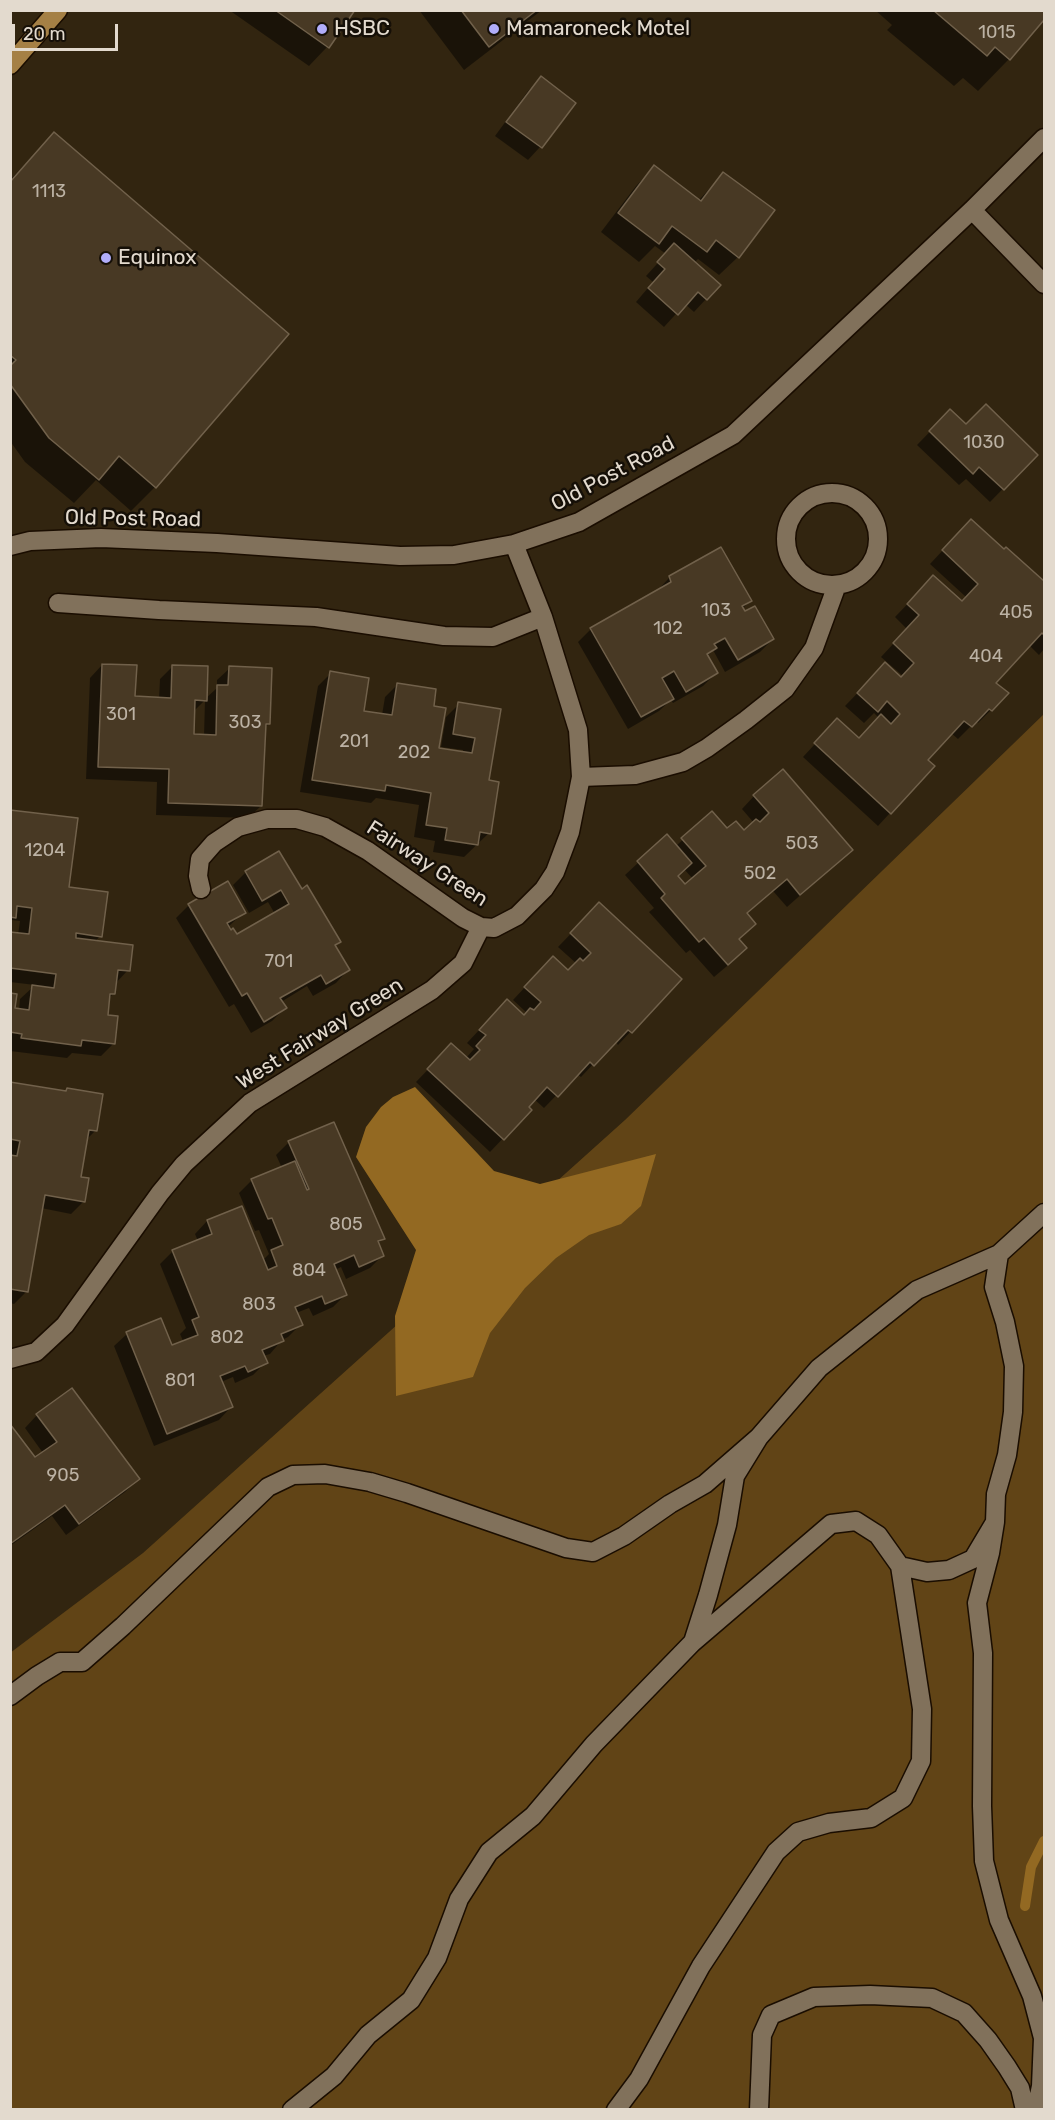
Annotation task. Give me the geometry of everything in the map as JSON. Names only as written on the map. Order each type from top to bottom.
[{"type":"main road","points":[[10,65],[58,10]]},
{"type":"street","name":"Old Post Road","points":[[10,546],[30,541],[101,538],[411,556],[454,555],[514,544],[579,522],[733,435],[972,210],[1044,138]]},
{"type":"street","points":[[972,210],[1044,284]]},
{"type":"street","points":[[841,493],[855,499],[867,509],[876,524],[878,536],[877,552],[869,566],[853,581],[837,585],[810,581],[794,566],[787,552],[785,535],[789,519],[804,502],[818,495],[841,493]]},
{"type":"street","name":"Fairway Green","points":[[201,889],[198,876],[200,859],[214,843],[238,827],[267,819],[297,819],[325,827],[368,851],[463,918],[481,927],[494,928],[517,916],[544,889],[555,872],[570,832],[581,777],[578,730],[543,617],[514,544]]},
{"type":"street","points":[[581,777],[635,775],[683,762],[746,720],[785,689],[814,648],[837,585]]},
{"type":"street","points":[[58,603],[316,617],[444,636],[494,637],[543,617]]},
{"type":"street","name":"West Fairway Green","points":[[10,1359],[36,1352],[65,1325],[160,1193],[184,1164],[250,1102],[432,990],[463,963],[481,927]]},
{"type":"street","points":[[10,1696],[60,1662],[82,1662],[123,1626],[268,1487],[293,1475],[326,1474],[370,1482],[566,1548],[593,1552],[624,1536],[670,1504],[705,1484],[759,1437],[819,1368],[917,1290],[999,1254],[1044,1213]]},
{"type":"street","points":[[999,1254],[994,1287],[1005,1322],[1014,1366],[1013,1412],[1007,1455],[996,1494],[996,1522],[990,1553],[976,1603],[983,1653],[984,1861],[999,1920],[1032,1996],[1044,2040],[1041,2086],[1036,2109]]},
{"type":"street","points":[[692,1643],[727,1525],[735,1476],[759,1437]]},
{"type":"street","points":[[292,2109],[334,2076],[368,2035],[411,2000],[437,1958],[459,1899],[489,1852],[533,1816],[594,1744],[692,1643],[831,1524],[856,1521],[878,1535],[900,1566],[922,1709],[921,1761],[903,1798],[871,1818],[829,1823],[798,1832],[776,1852],[700,1966],[639,2079],[616,2109]]},
{"type":"street","points":[[900,1566],[927,1572],[949,1570],[973,1559],[996,1522]]},
{"type":"street","points":[[759,2109],[762,2035],[771,2015],[814,1997],[870,1995],[932,1998],[964,2013],[988,2040],[1007,2067],[1020,2088],[1025,2109]]},
{"type":"shaded area","points":[[1044,714],[1044,2109],[11,2109],[10,1653],[143,1553],[625,1120]]},
{"type":"shaded area","points":[[415,1087],[494,1171],[540,1184],[656,1154],[641,1206],[621,1224],[589,1235],[556,1258],[525,1288],[490,1333],[473,1377],[396,1396],[395,1316],[416,1250],[356,1157],[366,1127],[381,1107],[393,1097]]},
{"type":"building","name":"HSBC","points":[[275,10],[355,10],[329,48]]},
{"type":"building","name":"Mamaroneck Motel","points":[[461,10],[537,10],[489,47]]},
{"type":"building","points":[[933,10],[1044,10],[1044,20],[1010,60],[995,47],[987,56]]},
{"type":"building","points":[[541,76],[576,103],[542,148],[506,122]]},
{"type":"building","name":"Equinox","points":[[54,132],[289,334],[156,488],[119,456],[99,480],[49,438],[10,384],[10,366],[16,360],[10,355],[10,182]]},
{"type":"building","points":[[654,165],[701,201],[723,172],[775,210],[739,258],[716,240],[707,252],[672,226],[659,244],[618,213]]},
{"type":"building","points":[[674,243],[721,285],[707,300],[698,292],[678,315],[648,288],[665,269],[657,262]]},
{"type":"building","points":[[986,404],[1038,455],[1004,490],[979,467],[973,474],[929,431],[950,409],[966,424]]},
{"type":"building","points":[[971,519],[1044,581],[1044,635],[1042,633],[996,683],[1009,693],[972,727],[964,721],[928,760],[935,766],[891,814],[814,743],[837,718],[859,738],[881,714],[891,724],[900,714],[887,701],[878,712],[857,693],[885,662],[901,677],[914,663],[893,643],[919,615],[907,604],[933,575],[962,601],[978,584],[942,550]]},
{"type":"building","points":[[721,547],[752,601],[742,606],[745,611],[755,606],[774,639],[738,660],[725,638],[714,644],[717,648],[707,654],[718,673],[686,692],[674,671],[662,678],[674,699],[641,717],[590,628],[671,582],[669,576]]},
{"type":"building","points":[[102,664],[137,665],[135,696],[171,698],[172,665],[208,666],[207,701],[195,700],[194,734],[216,735],[217,685],[228,685],[229,666],[272,668],[270,724],[266,724],[262,806],[168,803],[169,769],[98,767]]},
{"type":"building","points":[[330,671],[369,678],[364,711],[392,715],[397,683],[436,689],[434,706],[446,708],[439,748],[472,753],[475,738],[453,734],[458,702],[501,709],[489,780],[499,782],[491,834],[480,832],[478,845],[445,840],[447,828],[426,825],[431,793],[386,785],[385,791],[312,780]]},
{"type":"building","points":[[783,769],[853,850],[800,895],[787,879],[747,913],[756,924],[739,939],[747,948],[728,965],[704,938],[699,942],[661,898],[665,894],[637,861],[667,834],[692,863],[678,876],[685,884],[706,866],[681,838],[712,811],[727,828],[736,821],[744,830],[756,819],[760,822],[769,813],[753,795]]},
{"type":"building","points":[[10,810],[78,818],[69,887],[108,892],[102,937],[76,933],[76,938],[133,945],[130,971],[118,970],[115,994],[110,994],[108,1015],[118,1016],[115,1044],[82,1040],[81,1046],[21,1038],[22,1034],[10,1032],[10,993],[17,994],[15,1008],[29,1010],[32,985],[54,988],[56,974],[10,968],[10,932],[29,934],[32,908],[17,906],[16,918],[10,917]]},
{"type":"building","points":[[279,851],[302,889],[307,885],[341,942],[335,945],[350,970],[326,984],[321,975],[280,998],[287,1008],[264,1022],[247,993],[242,996],[188,904],[228,881],[246,913],[227,923],[237,934],[289,904],[281,890],[262,901],[245,871]]},
{"type":"building","points":[[599,902],[682,979],[632,1033],[628,1030],[594,1066],[590,1062],[558,1097],[547,1087],[529,1107],[532,1110],[504,1140],[427,1069],[451,1043],[470,1060],[480,1050],[476,1046],[486,1035],[479,1030],[507,999],[524,1015],[530,1008],[534,1010],[541,1002],[524,987],[553,956],[568,970],[580,958],[583,961],[591,953],[570,933]]},
{"type":"building","points":[[10,1082],[103,1094],[97,1131],[89,1130],[81,1177],[89,1178],[85,1202],[45,1195],[28,1292],[10,1289],[10,1155],[17,1156],[20,1141],[10,1139]]},
{"type":"building","points":[[334,1122],[385,1239],[378,1241],[384,1256],[359,1267],[354,1255],[334,1264],[347,1295],[325,1304],[322,1296],[295,1307],[303,1325],[281,1334],[284,1341],[262,1350],[268,1363],[248,1372],[245,1366],[220,1376],[233,1407],[167,1434],[126,1332],[161,1318],[172,1345],[198,1335],[192,1320],[199,1317],[172,1250],[212,1234],[207,1220],[242,1206],[268,1270],[277,1266],[271,1250],[283,1245],[272,1218],[268,1219],[251,1179],[295,1161],[307,1190],[309,1189],[288,1141]]},
{"type":"building","points":[[72,1388],[140,1479],[79,1524],[65,1505],[10,1544],[10,1424],[35,1457],[57,1442],[36,1414]]},
{"type":"waterway","points":[[1025,1906],[1031,1867],[1044,1841]]},
{"type":"place","name":"HSBC","points":[[322,29]]},
{"type":"place","name":"Mamaroneck Motel","points":[[494,29]]},
{"type":"place","name":"Equinox","points":[[106,258]]}]
